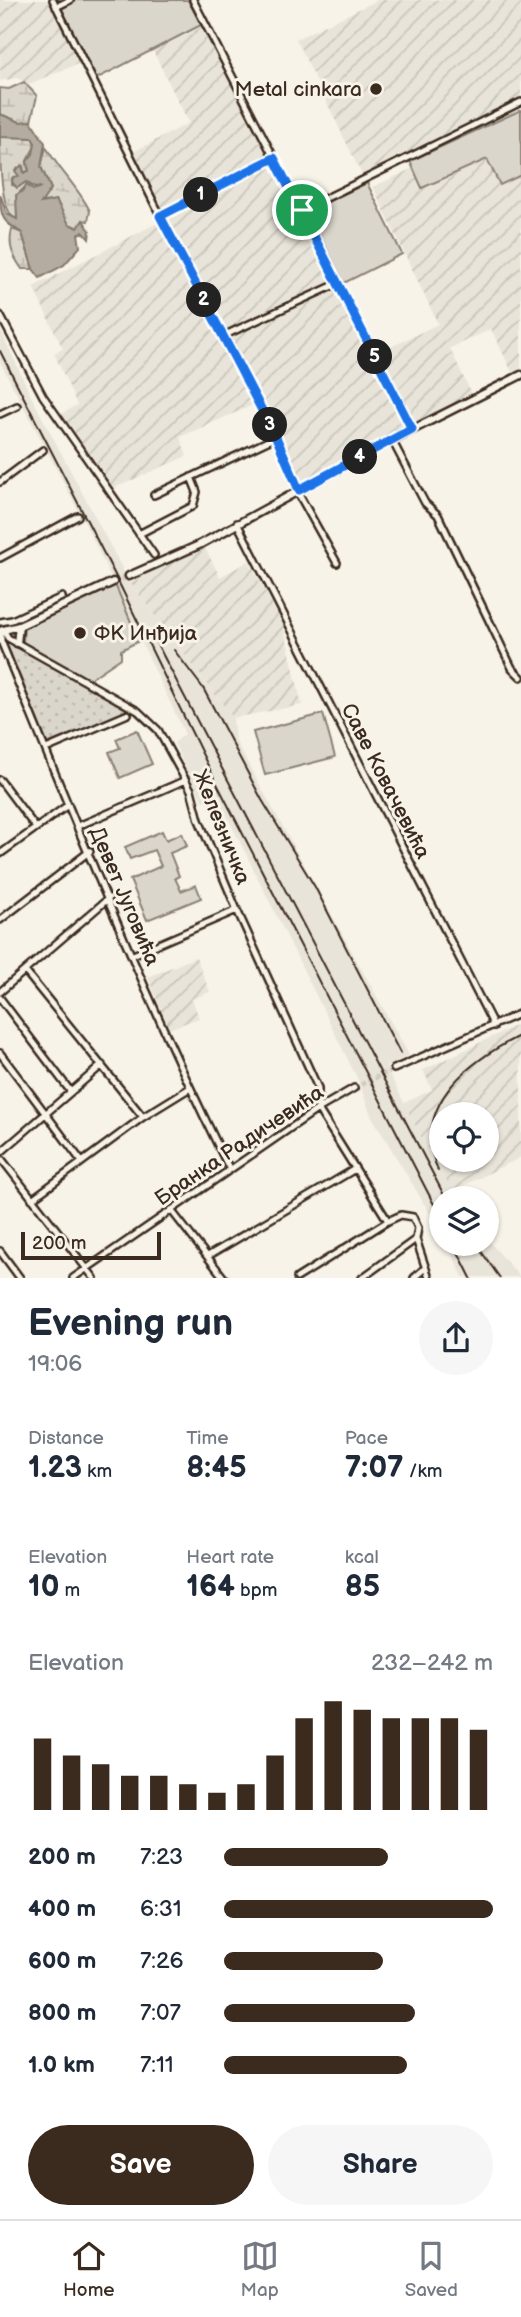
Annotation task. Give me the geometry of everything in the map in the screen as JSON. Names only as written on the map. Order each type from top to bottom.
[{"type":"main road","points":[[129,576],[199,545],[391,440],[521,375]]},
{"type":"main road","points":[[2,631],[113,582]]},
{"type":"main road","points":[[17,643],[19,625]]},
{"type":"street","points":[[52,0],[160,216],[276,437],[298,490],[337,564]]},
{"type":"street","points":[[56,7],[69,0]]},
{"type":"street","points":[[193,0],[412,429]]},
{"type":"street","points":[[302,210],[521,102]]},
{"type":"street","points":[[160,216],[274,158]]},
{"type":"street","points":[[223,336],[339,284]]},
{"type":"street","points":[[0,315],[43,396],[154,555]]},
{"type":"street","points":[[0,414],[16,406]]},
{"type":"street","points":[[154,495],[276,437]]},
{"type":"street","points":[[391,440],[425,503],[438,515],[512,668],[521,677]]},
{"type":"street","points":[[0,482],[43,450]]},
{"type":"street","points":[[139,534],[193,506],[197,492],[191,477]]},
{"type":"street","points":[[0,558],[78,516]]},
{"type":"street","name":"Саве Ковачевића","points":[[237,523],[494,1026]]},
{"type":"street","points":[[0,622],[12,620],[62,597]]},
{"type":"street","name":"Железничка","points":[[2,631],[8,638],[138,711],[158,730],[186,780],[237,910],[318,1088],[318,1109]]},
{"type":"street","name":"Девет Југовића","points":[[2,631],[1,641],[68,805],[190,1088],[230,1170]]},
{"type":"street","points":[[46,749],[128,714]]},
{"type":"street","points":[[0,780],[36,828]]},
{"type":"street","points":[[78,826],[186,780]]},
{"type":"street","points":[[0,854],[68,805]]},
{"type":"street","points":[[0,920],[90,851]]},
{"type":"street","points":[[0,992],[109,898]]},
{"type":"street","points":[[133,955],[237,910]]},
{"type":"street","points":[[25,971],[143,1117]]},
{"type":"street","points":[[0,979],[6,987]]},
{"type":"street","points":[[0,998],[72,1092]]},
{"type":"street","points":[[394,1069],[521,1013]]},
{"type":"street","points":[[0,1053],[82,1162]]},
{"type":"street","points":[[94,1278],[0,1155],[102,1065]]},
{"type":"street","points":[[32,1199],[143,1117],[190,1088]]},
{"type":"street","name":"Бранка Радичевића","points":[[73,1278],[318,1109],[355,1088]]},
{"type":"street","points":[[318,1109],[388,1221]]},
{"type":"street","points":[[208,1256],[355,1169]]},
{"type":"street","points":[[171,1210],[224,1278]]},
{"type":"street","points":[[297,1278],[401,1215],[413,1217],[418,1228],[416,1239],[429,1278]]},
{"type":"street","points":[[362,1278],[416,1239]]},
{"type":"street","points":[[0,1251],[20,1278]]},
{"type":"street","points":[[414,1278],[425,1268]]},
{"type":"shaded area","points":[[0,0],[48,0],[80,63],[29,84],[17,78],[0,81]]},
{"type":"shaded area","points":[[378,0],[521,0],[521,97],[363,177],[296,39]]},
{"type":"shaded area","points":[[203,26],[270,158],[163,215],[131,153],[189,123],[153,51]]},
{"type":"shaded area","points":[[0,114],[20,122],[31,121],[45,143],[41,167],[51,189],[41,203],[56,200],[69,224],[78,228],[83,220],[90,231],[89,239],[83,232],[78,234],[80,247],[64,265],[40,278],[33,269],[22,233],[4,218],[0,202],[0,194],[7,214],[17,219],[16,195],[23,191],[26,185],[33,190],[41,187],[35,188],[26,182],[17,188],[12,182],[13,177],[19,176],[15,171],[22,165],[24,173],[29,171],[27,161],[33,154],[35,143],[32,138],[0,137]]},
{"type":"shaded area","points":[[521,117],[521,372],[514,376],[491,329],[450,348],[472,395],[301,482],[253,405],[180,437],[187,456],[114,488],[62,414],[77,405],[54,353],[63,349],[33,287],[280,160],[378,353],[438,324],[373,187]]},
{"type":"shaded area","points":[[0,329],[32,398],[130,583],[233,718],[235,740],[409,1055],[386,1067],[429,1152],[429,1172],[445,1172],[451,1186],[429,1186],[429,1212],[371,1115],[358,1080],[222,806],[202,800],[190,777],[174,743],[185,734],[89,531],[0,362]]},
{"type":"shaded area","points":[[203,544],[220,577],[249,561],[283,624],[302,705],[233,718],[130,583]]},
{"type":"shaded area","points":[[196,957],[210,992],[192,999],[199,1018],[169,1029],[148,977]]},
{"type":"shaded area","points":[[521,1023],[521,1157],[499,1168],[499,1102],[429,1102],[429,1152],[404,1103],[432,1090],[423,1070]]},
{"type":"shaded area","points":[[444,1172],[491,1172],[463,1186],[449,1186]]},
{"type":"shaded area","points":[[499,1253],[520,1277],[463,1277],[453,1256],[499,1256]]},
{"type":"green space","points":[[57,0],[188,0],[201,25],[96,79]]},
{"type":"green space","points":[[24,82],[37,96],[31,121],[20,122],[0,114],[0,88],[9,89]]},
{"type":"green space","points":[[521,110],[521,175],[500,185],[487,159],[422,188],[410,161]]},
{"type":"green space","points":[[0,137],[33,138],[35,145],[27,161],[29,171],[24,172],[23,167],[19,177],[12,178],[12,185],[19,187],[25,182],[32,187],[42,185],[35,191],[24,188],[19,193],[18,216],[15,219],[6,205],[0,158]]},
{"type":"green space","points":[[46,147],[90,211],[88,221],[83,220],[78,228],[67,223],[57,201],[40,202],[51,189],[41,167]]},
{"type":"green space","points":[[367,183],[402,254],[344,283],[308,211]]},
{"type":"green space","points":[[12,229],[22,233],[33,269],[22,269],[16,259],[11,245]]},
{"type":"green space","name":"ФК Инђија","points":[[115,584],[139,641],[121,650],[121,658],[87,681],[23,643],[24,625]]},
{"type":"green space","points":[[3,636],[129,711],[47,744]]},
{"type":"green space","points":[[323,714],[335,757],[265,775],[253,732]]},
{"type":"green space","points":[[137,730],[152,764],[120,778],[109,752],[120,748],[116,739]]},
{"type":"green space","points":[[162,831],[166,840],[182,833],[187,846],[170,853],[179,876],[175,878],[181,891],[196,885],[201,898],[147,920],[130,880],[161,866],[154,850],[130,859],[125,847]]},
{"type":"tunnel","points":[[113,582],[129,576]]},
{"type":"tunnel","points":[[354,1088],[394,1069]]},
{"type":"railway","points":[[0,351],[117,579],[213,776],[429,1195]]},
{"type":"railway","points":[[152,634],[439,1186]]},
{"type":"railway","points":[[174,650],[203,688],[262,800],[315,887],[400,1053]]},
{"type":"railway","points":[[441,1102],[465,1072],[482,1058],[521,1035]]},
{"type":"railway","points":[[460,1256],[471,1278]]},
{"type":"railway","points":[[484,1256],[500,1278]]},
{"type":"place","name":"Metal cinkara","points":[[376,89]]},
{"type":"place","name":"ФК Инђија","points":[[80,633]]},
{"type":"route","points":[[274,158],[302,210],[412,429],[299,490],[276,437],[160,216],[274,158]]}]
